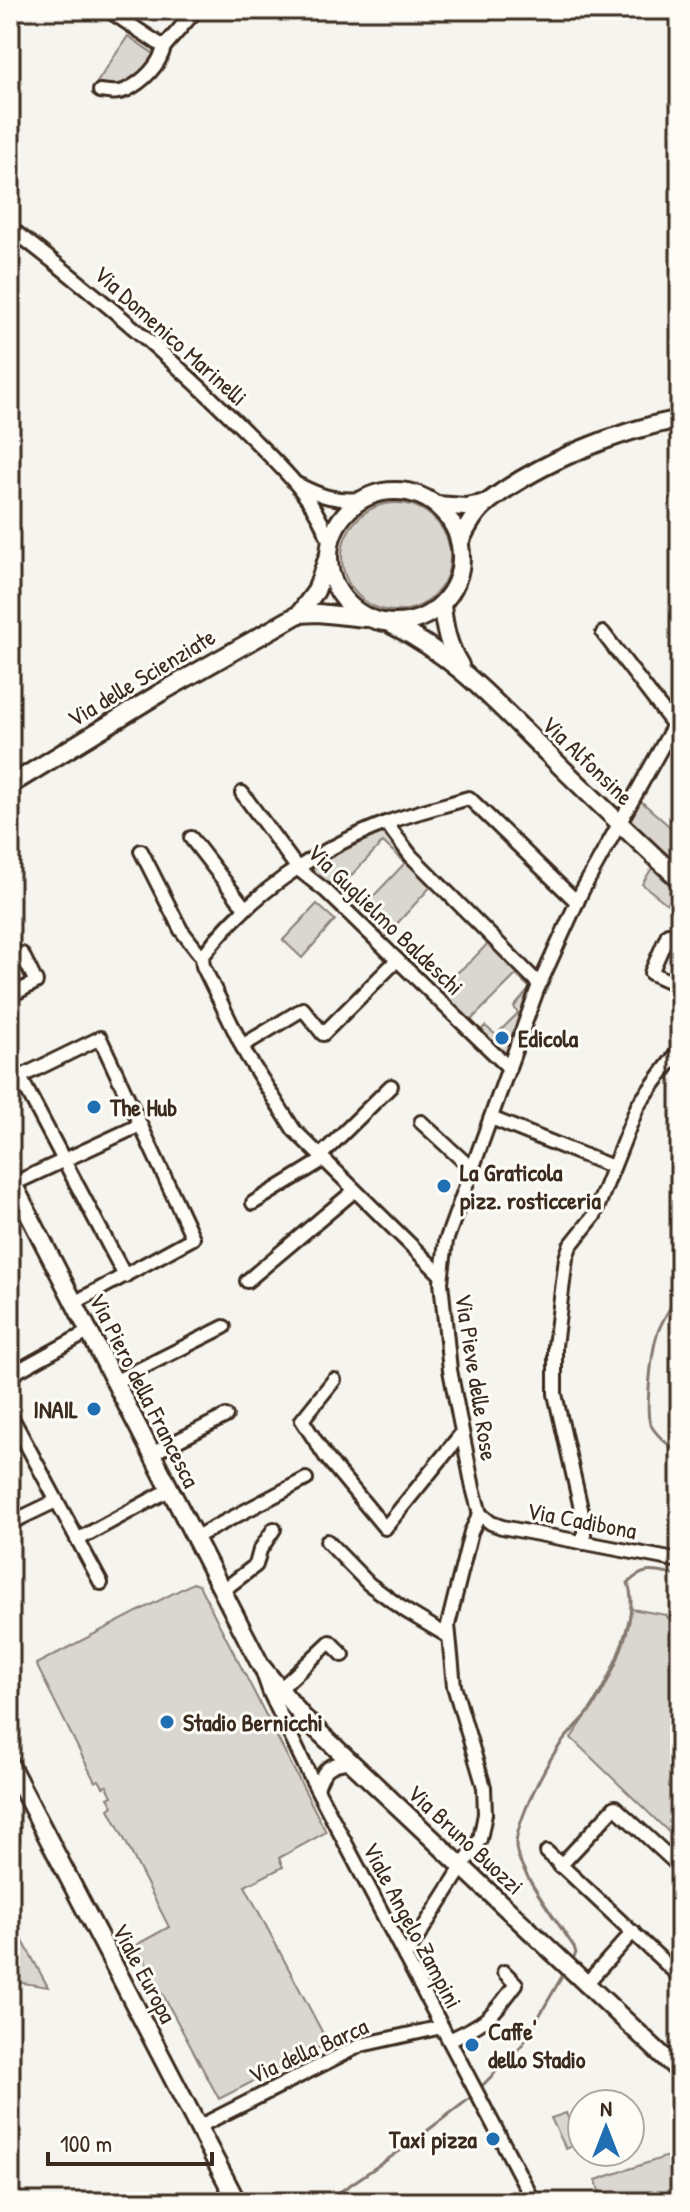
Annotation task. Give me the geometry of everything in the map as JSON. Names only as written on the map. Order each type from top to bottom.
[{"type":"main road","points":[[460,542],[470,522],[487,503],[567,455],[637,428],[680,419]]},
{"type":"main road","points":[[299,614],[318,613],[380,621],[406,623],[442,605],[451,594],[461,571],[460,542],[452,522],[437,505],[417,494],[385,491],[362,499],[339,521],[329,549],[331,575],[337,590],[349,605],[380,621]]},
{"type":"main road","points":[[437,505],[465,507],[487,503]]},
{"type":"main road","name":"Via delle Scienziate","points":[[10,785],[299,614],[316,591],[329,549]]},
{"type":"main road","name":"Via Alfonsine","points":[[442,605],[443,624],[450,649],[465,673]]},
{"type":"main road","name":"Via Alfonsine","points":[[380,621],[425,642],[465,673],[618,824],[679,878]]},
{"type":"main road","name":"Via Piero della Francesca","points":[[12,1181],[238,1624]]},
{"type":"main road","name":"Via Bruno Buozzi","points":[[238,1624],[261,1666],[302,1716],[680,2072]]},
{"type":"main road","name":"Viale Europa","points":[[10,1765],[237,2202]]},
{"type":"street","points":[[108,10],[164,47]]},
{"type":"street","points":[[100,91],[114,93],[126,90],[155,68],[164,47],[196,10]]},
{"type":"street","name":"Via Domenico Marinelli","points":[[10,228],[143,337],[218,404],[296,483]]},
{"type":"street","points":[[296,483],[324,498],[340,501],[362,499]]},
{"type":"street","points":[[296,483],[317,511],[329,549]]},
{"type":"street","name":"Via Pieve delle Rose","points":[[480,1514],[448,1356],[441,1275],[446,1241],[539,984],[577,902],[678,718],[603,633]]},
{"type":"street","name":"Via Guglielmo Baldeschi","points":[[242,793],[298,869],[326,891],[509,1068]]},
{"type":"street","points":[[202,957],[245,908],[320,855],[386,823],[469,798],[577,902]]},
{"type":"street","points":[[386,823],[411,856],[539,984]]},
{"type":"street","points":[[191,838],[245,908]]},
{"type":"street","points":[[141,851],[181,930],[202,957],[203,966],[242,1046],[294,1130],[441,1275]]},
{"type":"street","points":[[668,934],[651,973],[680,986]]},
{"type":"street","points":[[10,996],[36,982],[22,954]]},
{"type":"street","points":[[242,1046],[303,1009],[323,1034],[397,960]]},
{"type":"street","points":[[74,1303],[125,1276],[193,1238],[100,1038],[20,1077],[66,1159],[125,1276]]},
{"type":"street","points":[[584,1543],[584,1522],[555,1394],[555,1346],[570,1246],[594,1216],[638,1105],[680,1049]]},
{"type":"street","points":[[253,1203],[322,1158],[391,1086]]},
{"type":"street","points":[[491,1118],[613,1167]]},
{"type":"street","points":[[421,1122],[472,1169]]},
{"type":"street","points":[[12,1181],[140,1125]]},
{"type":"street","points":[[247,1281],[354,1191]]},
{"type":"street","points":[[114,1382],[224,1327]]},
{"type":"street","points":[[10,1375],[88,1332]]},
{"type":"street","points":[[334,1380],[302,1420],[348,1485],[385,1528],[462,1433]]},
{"type":"street","points":[[151,1454],[226,1416]]},
{"type":"street","points":[[11,1419],[101,1583]]},
{"type":"street","points":[[194,1538],[306,1479]]},
{"type":"street","points":[[77,1540],[169,1490]]},
{"type":"street","points":[[10,1523],[56,1501]]},
{"type":"street","points":[[405,1957],[480,1839],[485,1814],[484,1787],[454,1686],[448,1636],[467,1547],[480,1514]]},
{"type":"street","name":"Via Cadibona","points":[[480,1514],[502,1527],[677,1560]]},
{"type":"street","points":[[222,1591],[256,1565],[260,1550],[274,1529]]},
{"type":"street","points":[[327,1541],[369,1584],[448,1636]]},
{"type":"street","points":[[279,1690],[330,1642],[343,1655]]},
{"type":"street","name":"Viale Angelo Zampini","points":[[261,1666],[270,1693],[317,1788],[534,2202]]},
{"type":"street","points":[[317,1788],[326,1768],[337,1762],[349,1762]]},
{"type":"street","points":[[560,1866],[615,1807],[680,1867]]},
{"type":"street","points":[[547,1852],[680,1977]]},
{"type":"street","points":[[580,1980],[633,1932]]},
{"type":"street","points":[[449,2040],[484,2023],[494,2014],[516,1984],[504,1972]]},
{"type":"street","name":"Via della Barca","points":[[198,2127],[361,2045],[442,2027]]},
{"type":"shaded area","points":[[128,36],[154,54],[155,62],[124,86],[94,87]]},
{"type":"shaded area","points":[[396,503],[417,507],[434,519],[446,536],[450,557],[446,578],[434,595],[417,607],[396,611],[375,607],[358,595],[346,578],[342,557],[346,536],[358,519],[375,507]]},
{"type":"shaded area","points":[[634,795],[677,833],[680,831],[680,839],[674,845],[680,852],[680,880],[618,824]]},
{"type":"shaded area","points":[[386,823],[436,881],[383,939],[298,869]],"holes":[[[383,842],[405,863],[365,905],[343,884]]]},
{"type":"shaded area","points":[[652,868],[680,895],[680,906],[672,899],[667,904],[642,884]]},
{"type":"shaded area","points":[[317,904],[335,920],[302,958],[283,940]]},
{"type":"shaded area","points":[[493,938],[539,984],[509,1068],[476,1036],[485,1026],[496,1035],[518,1013],[514,1007],[530,988],[516,975],[465,1026],[432,994]]},
{"type":"shaded area","name":"Stadio Bernicchi","points":[[193,1583],[199,1585],[326,1832],[279,1858],[283,1867],[245,1886],[328,2043],[219,2099],[136,1945],[169,1927],[109,1809],[113,1806],[108,1798],[112,1796],[107,1786],[103,1787],[99,1780],[95,1782],[36,1664]]},
{"type":"shaded area","points":[[680,1607],[680,1843],[571,1738],[608,1676],[622,1644],[631,1609],[666,1615],[668,1618]]},
{"type":"shaded area","points":[[10,1917],[48,1987],[10,1981]]},
{"type":"shaded area","points":[[566,2113],[566,2149],[551,2118]]},
{"type":"shaded area","points":[[671,2155],[680,2185],[680,2202],[602,2202],[596,2180],[632,2168],[646,2168],[646,2163]]},
{"type":"waterway","points":[[680,1285],[657,1335],[648,1406],[652,1427],[680,1454]]},
{"type":"waterway","points":[[572,1960],[576,1953],[574,1947],[540,1897],[518,1856],[517,1835],[549,1762],[595,1704],[617,1661],[628,1628],[631,1596],[628,1583],[644,1572],[674,1575],[680,1570]]},
{"type":"waterway","points":[[479,2089],[523,2044],[564,1973]]},
{"type":"waterway","points":[[325,2202],[410,2144],[474,2095]]},
{"type":"place","name":"Edicola","points":[[502,1038]]},
{"type":"place","name":"The Hub","points":[[94,1107]]},
{"type":"place","name":"La Graticola pizz. rosticceria","points":[[444,1186]]},
{"type":"place","name":"INAIL","points":[[94,1409]]},
{"type":"place","name":"Stadio Bernicchi","points":[[167,1722]]},
{"type":"place","name":"Caffe' dello Stadio","points":[[472,2045]]},
{"type":"place","name":"Taxi pizza","points":[[493,2139]]}]
